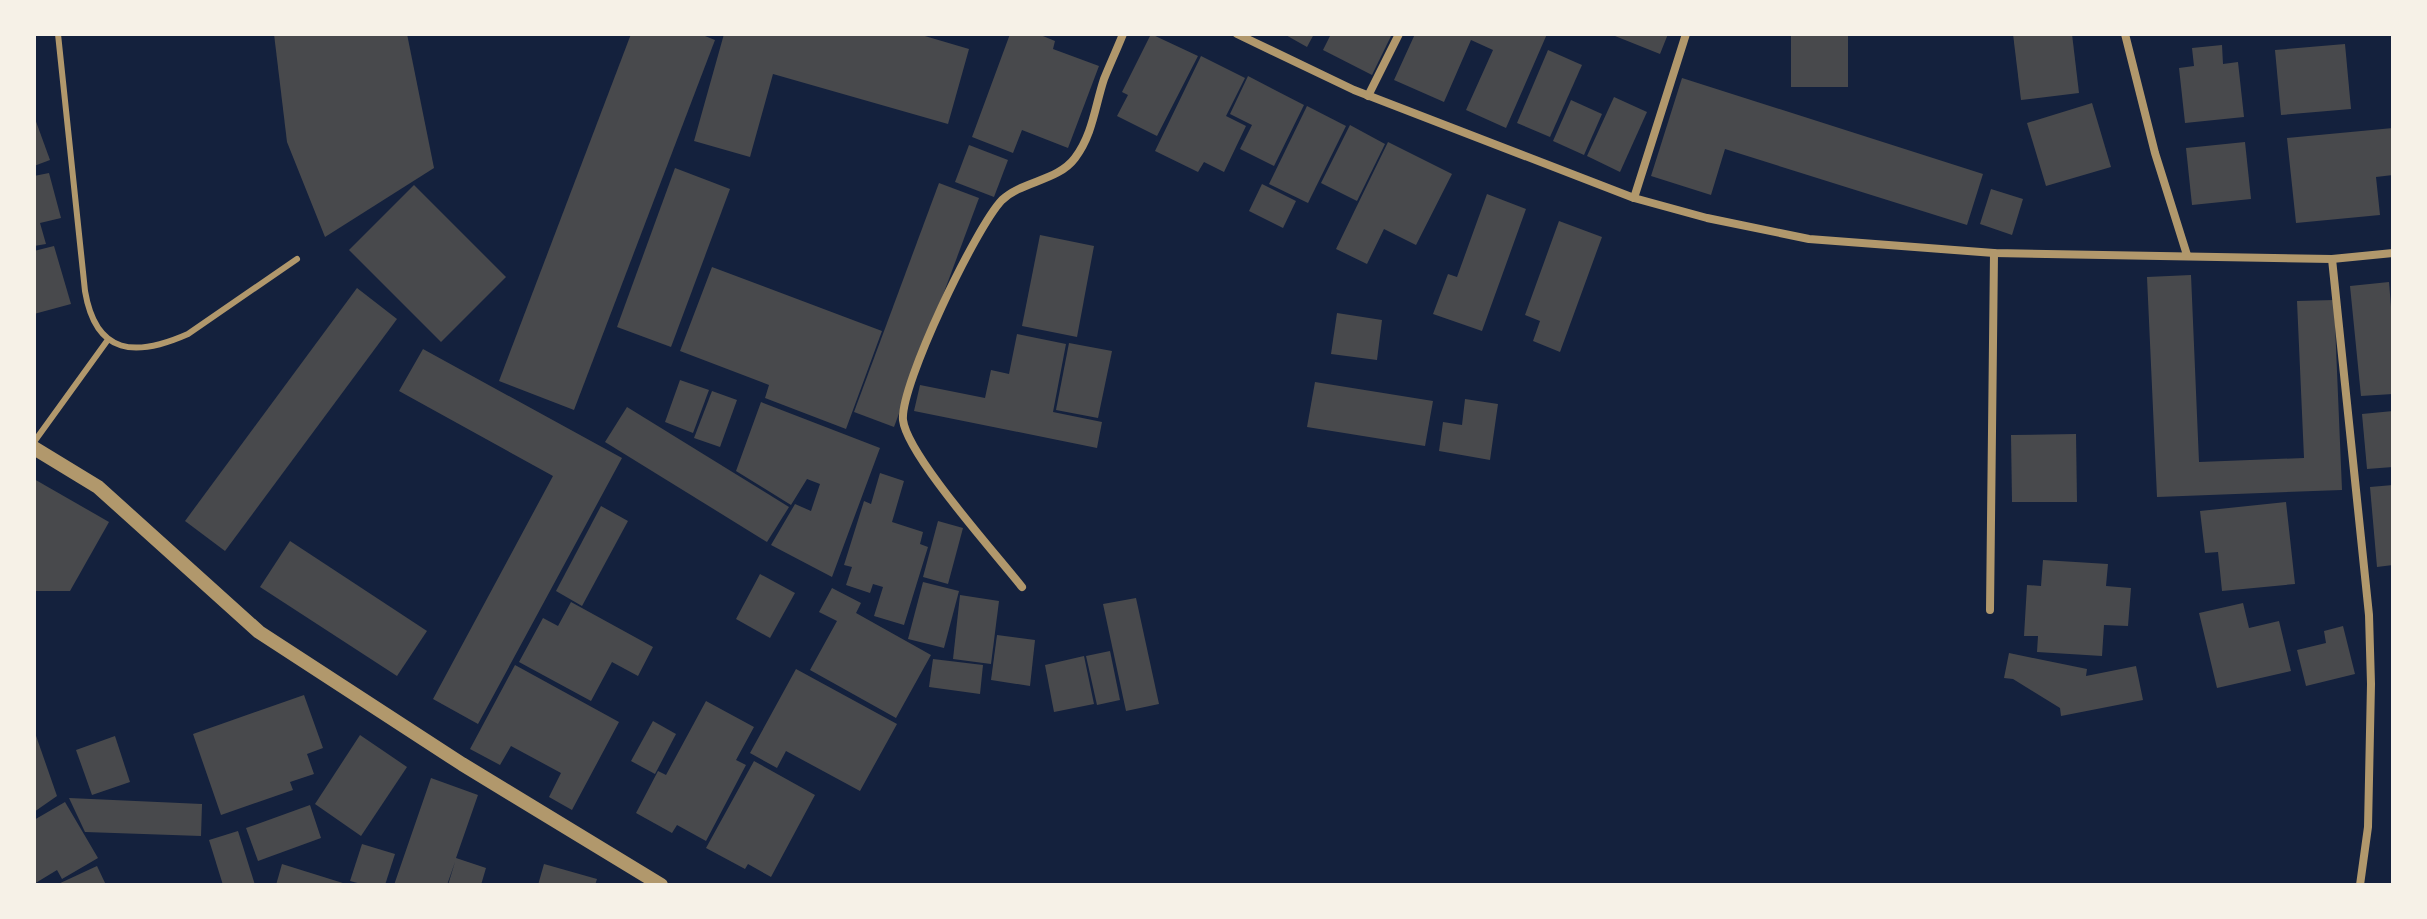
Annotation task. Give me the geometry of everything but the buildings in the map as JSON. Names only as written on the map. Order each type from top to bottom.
[{"type":"street","points":[[1022,587],[914,451],[903,419],[908,393],[947,292],[988,218],[1005,198],[1072,162],[1092,125],[1104,80],[1123,34]]},
{"type":"street","points":[[1237,34],[1368,96],[1634,198],[1707,218],[1809,239],[1994,253],[2332,259],[2393,253]]},
{"type":"street","points":[[1368,96],[1399,34]]},
{"type":"street","points":[[1634,198],[1686,34]]},
{"type":"street","points":[[2125,34],[2155,153],[2187,255]]},
{"type":"street","points":[[1990,610],[1994,253]]},
{"type":"street","points":[[2332,259],[2369,615],[2368,827],[2360,885]]},
{"type":"street","points":[[34,445],[98,487],[259,632],[474,772],[661,885]]},
{"type":"lane","points":[[58,34],[85,291],[95,324],[107,341],[123,347],[149,347],[188,334],[297,259]]},
{"type":"lane","points":[[34,445],[107,341]]}]
